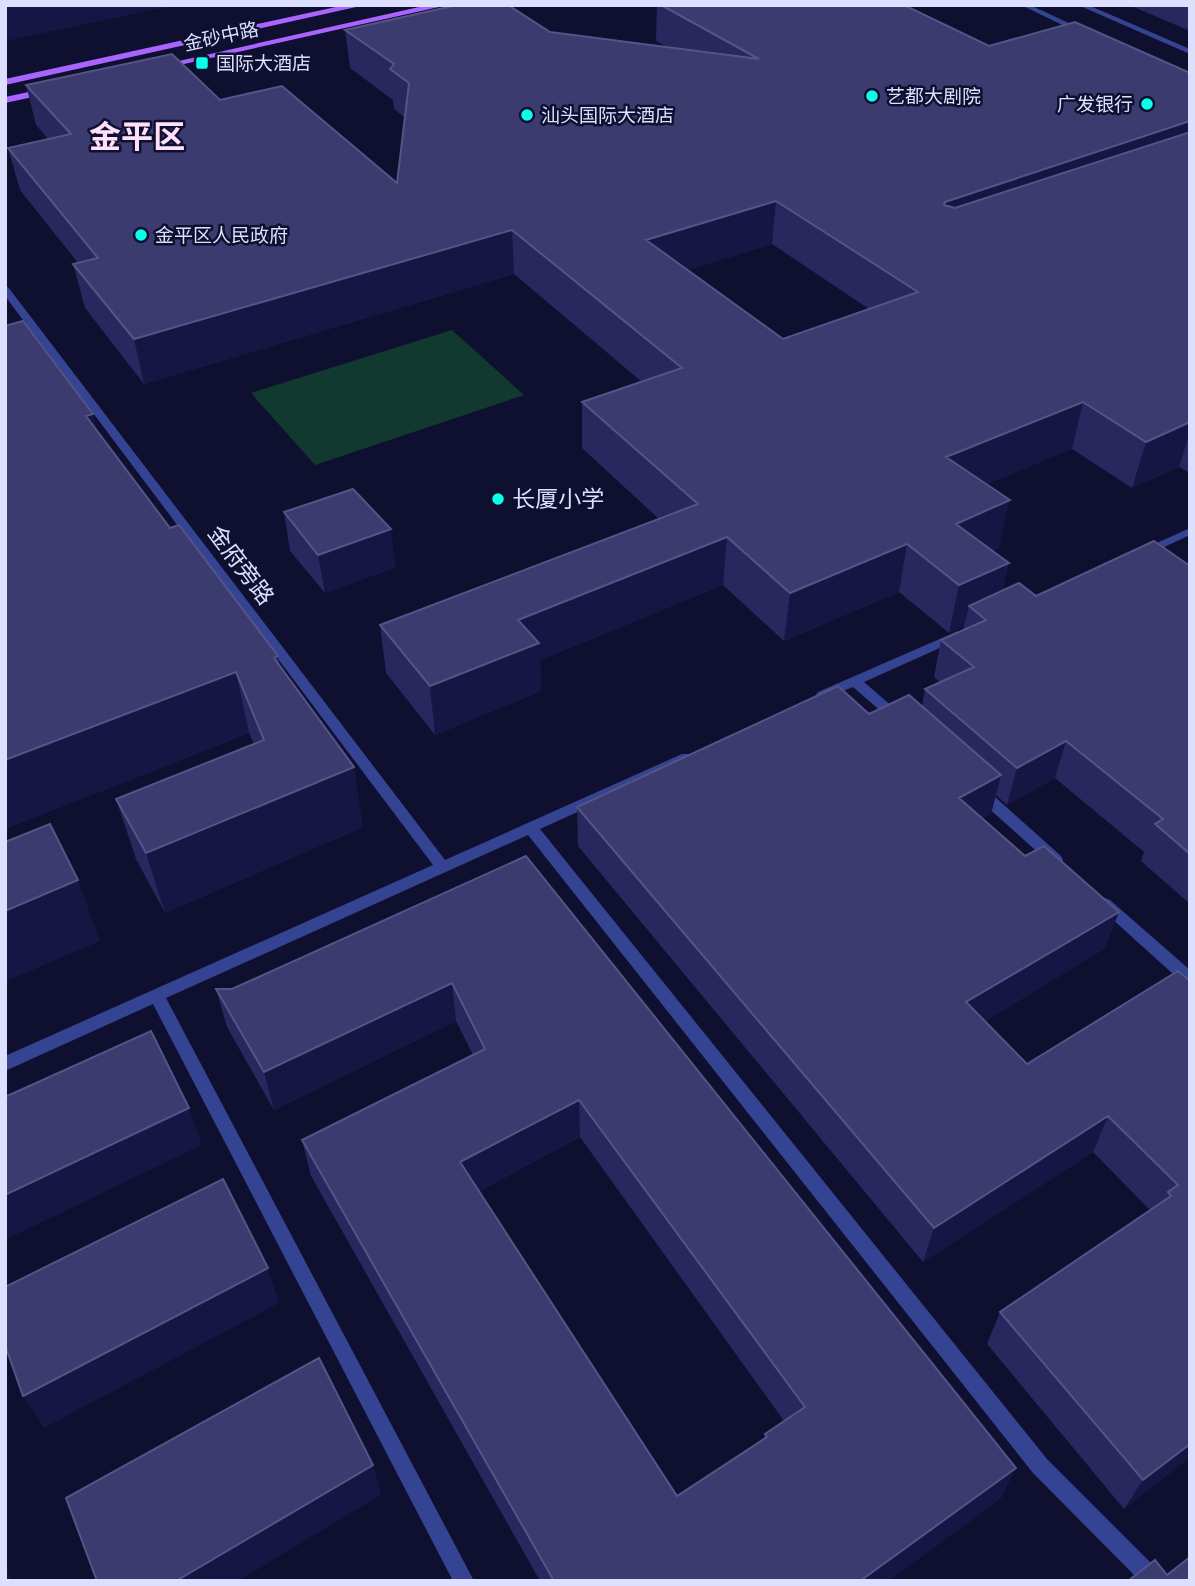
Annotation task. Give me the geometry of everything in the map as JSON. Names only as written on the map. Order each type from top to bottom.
[{"type":"main road","name":"金砂中路","points":[[5,82],[360,5]]},
{"type":"main road","name":"金砂中路","points":[[145,70],[443,5]]},
{"type":"main road","points":[[5,100],[67,87]]},
{"type":"street","points":[[1024,5],[1088,33]]},
{"type":"street","points":[[1081,5],[1190,52]]},
{"type":"street","name":"金府旁路","points":[[5,289],[443,866]]},
{"type":"street","points":[[1128,559],[1190,531]]},
{"type":"street","points":[[805,703],[967,631]]},
{"type":"street","points":[[855,681],[906,726]]},
{"type":"street","points":[[5,1064],[705,748]]},
{"type":"street","points":[[967,781],[1068,872]]},
{"type":"street","points":[[530,827],[1040,1466],[1155,1581]]},
{"type":"street","points":[[1088,890],[1190,981]]},
{"type":"street","points":[[157,996],[464,1581]]},
{"type":"green space","points":[[452,330],[524,395],[315,465],[251,393]]},
{"type":"building","points":[[457,5],[508,5],[550,32],[759,59],[661,5],[904,5],[989,46],[1075,22],[1190,73],[1190,121],[945,202],[944,205],[955,208],[1190,132],[1190,422],[1146,442],[1083,402],[946,457],[1010,500],[956,524],[1009,563],[959,585],[907,544],[790,593],[727,537],[518,620],[539,643],[430,686],[380,625],[698,504],[582,402],[682,368],[512,230],[134,339],[73,264],[98,258],[8,148],[71,134],[26,85],[172,54],[220,100],[282,86],[397,183],[409,83],[390,69],[394,64],[345,30]],"holes":[[[776,201],[918,292],[783,339],[646,240]]]},
{"type":"building","points":[[23,321],[93,414],[86,416],[170,528],[179,525],[278,656],[274,658],[354,767],[146,853],[116,799],[264,740],[236,672],[5,760],[5,326]]},
{"type":"building","points":[[353,489],[391,529],[318,555],[284,512]]},
{"type":"building","points":[[1154,541],[1190,566],[1190,854],[1155,824],[1163,819],[1066,741],[1017,768],[925,689],[974,667],[941,640],[986,620],[969,606],[1019,583],[1036,596]]},
{"type":"building","points":[[838,686],[869,714],[909,695],[1001,775],[959,798],[1025,856],[1044,846],[1119,912],[966,1002],[1027,1064],[1178,971],[1190,981],[1190,1444],[1143,1480],[1000,1312],[1171,1196],[1168,1192],[1178,1185],[1108,1116],[934,1228],[577,807]]},
{"type":"building","points":[[50,824],[78,880],[5,911],[5,842]]},
{"type":"building","points":[[526,856],[1016,1468],[860,1581],[554,1581],[302,1140],[485,1049],[452,983],[264,1072],[216,989],[232,989]],"holes":[[[579,1100],[805,1407],[765,1434],[767,1437],[677,1496],[460,1162]]]},
{"type":"building","points":[[151,1031],[189,1108],[5,1195],[5,1097]]},
{"type":"building","points":[[223,1179],[268,1268],[23,1396],[5,1345],[5,1287]]},
{"type":"building","points":[[319,1358],[373,1465],[176,1581],[97,1581],[66,1498]]},
{"type":"building","points":[[1190,1557],[1190,1581],[1128,1581],[1155,1560],[1167,1575]]},
{"type":"place","name":"国际大酒店","points":[[202,63]]},
{"type":"place","name":"艺都大剧院","points":[[872,96]]},
{"type":"place","name":"广发银行","points":[[1147,104]]},
{"type":"place","name":"汕头国际大酒店","points":[[527,115]]},
{"type":"place","name":"金平区人民政府","points":[[141,235]]},
{"type":"place","name":"长厦小学","points":[[498,499]]},
{"type":"district","name":"金平区","points":[[137,137]]}]
